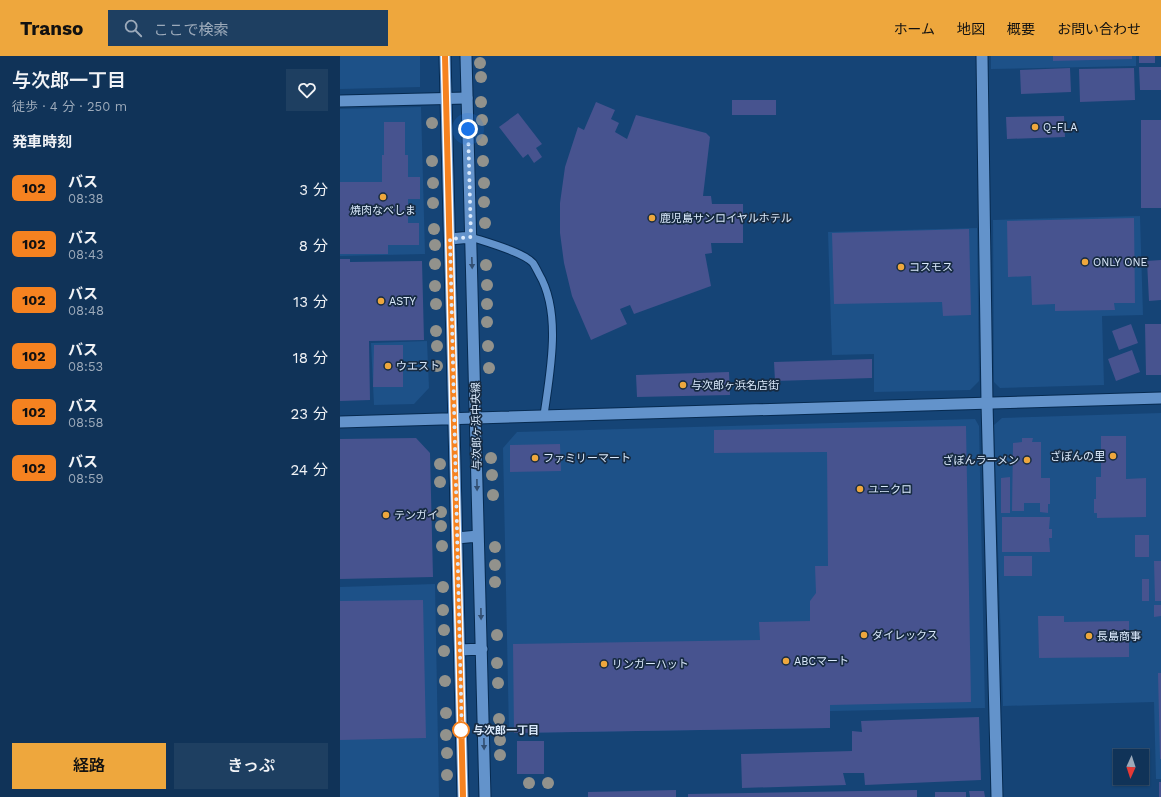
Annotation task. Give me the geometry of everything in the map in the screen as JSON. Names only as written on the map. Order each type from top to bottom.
[{"type":"street","name":"与次郎ヶ浜中央線","points":[[445,56],[463,797]]},
{"type":"street","name":"与次郎ヶ浜中央線","points":[[466,56],[485,797]]},
{"type":"street","points":[[982,56],[987,403],[998,797]]},
{"type":"street","points":[[340,101],[467,98]]},
{"type":"street","points":[[450,239],[471,237]]},
{"type":"street","points":[[340,422],[1161,398]]},
{"type":"street","points":[[457,538],[478,536]]},
{"type":"street","points":[[460,650],[482,650]]},
{"type":"lane","points":[[471,237],[513,251],[533,262],[545,284],[552,323],[552,344],[544,415]]},
{"type":"shaded area","points":[[340,56],[420,56],[420,87],[340,89]]},
{"type":"shaded area","points":[[991,56],[1136,56],[1136,66],[991,69]]},
{"type":"shaded area","points":[[421,107],[425,254],[340,256],[340,109]]},
{"type":"shaded area","points":[[1140,216],[1143,315],[1102,316],[1104,385],[1000,388],[994,382],[993,220]]},
{"type":"shaded area","points":[[977,228],[979,381],[970,390],[874,392],[874,354],[832,355],[828,232]]},
{"type":"shaded area","points":[[427,341],[429,388],[414,404],[374,405],[371,343]]},
{"type":"shaded area","points":[[1161,413],[1161,779],[1156,779],[1154,702],[1003,706],[994,425],[1002,418]]},
{"type":"shaded area","points":[[975,419],[979,426],[985,708],[830,711],[830,728],[509,733],[503,448],[517,432]]},
{"type":"shaded area","points":[[435,584],[439,797],[340,797],[340,587]]},
{"type":"building","points":[[1053,56],[1132,56],[1132,59],[1053,61]]},
{"type":"building","points":[[1139,56],[1155,56],[1155,63],[1139,63]]},
{"type":"building","points":[[1139,67],[1161,67],[1161,90],[1140,90]]},
{"type":"building","points":[[1070,68],[1071,92],[1021,94],[1020,70]]},
{"type":"building","points":[[1134,68],[1135,100],[1080,102],[1079,69]]},
{"type":"building","points":[[732,100],[776,100],[776,115],[732,115]]},
{"type":"building","name":"鹿児島サンロイヤルホテル","points":[[596,102],[615,110],[611,119],[619,123],[615,132],[627,139],[636,115],[706,133],[710,137],[703,196],[711,196],[712,204],[743,204],[743,243],[711,243],[712,253],[705,254],[711,286],[634,314],[630,305],[620,309],[627,324],[591,340],[572,296],[564,263],[560,233],[560,203],[565,167],[578,127],[584,130]]},
{"type":"building","points":[[518,113],[542,144],[536,148],[542,157],[534,163],[528,154],[523,158],[499,127]]},
{"type":"building","name":"Q-FLA","points":[[1064,116],[1065,137],[1007,139],[1006,117]]},
{"type":"building","points":[[1141,120],[1161,120],[1161,208],[1141,208]]},
{"type":"building","points":[[384,122],[405,122],[405,155],[408,155],[408,177],[420,177],[420,199],[408,199],[408,223],[419,223],[419,245],[388,245],[388,254],[340,254],[340,182],[382,182]]},
{"type":"building","points":[[1134,218],[1135,303],[1114,303],[1115,310],[1055,311],[1055,304],[1032,305],[1031,276],[1008,277],[1007,221]]},
{"type":"building","name":"コスモス","points":[[969,229],[971,315],[943,316],[942,302],[834,304],[832,233]]},
{"type":"building","name":"ASTY","points":[[340,259],[350,259],[350,262],[422,261],[424,340],[369,341],[370,400],[340,401]]},
{"type":"building","points":[[1161,260],[1161,300],[1149,301],[1147,261]]},
{"type":"building","points":[[1131,324],[1138,343],[1119,350],[1112,331]]},
{"type":"building","points":[[1145,324],[1161,324],[1161,375],[1146,375]]},
{"type":"building","name":"ウエスト","points":[[374,345],[403,345],[403,387],[373,387]]},
{"type":"building","points":[[1132,350],[1140,372],[1116,381],[1108,359]]},
{"type":"building","points":[[872,359],[872,378],[775,381],[774,362]]},
{"type":"building","name":"与次郎ヶ浜名店街","points":[[729,372],[730,395],[637,397],[636,375]]},
{"type":"building","points":[[966,426],[971,702],[830,705],[830,728],[514,733],[513,644],[760,640],[759,622],[810,621],[810,601],[816,593],[815,566],[828,566],[827,452],[714,453],[714,430]]},
{"type":"building","name":"ざぼんの里","points":[[1101,436],[1126,436],[1126,479],[1146,478],[1146,517],[1097,518],[1097,513],[1094,513],[1094,499],[1096,499],[1096,477],[1101,477]]},
{"type":"building","name":"テンガイ","points":[[416,438],[430,453],[433,577],[340,579],[340,439]]},
{"type":"building","points":[[1022,438],[1033,438],[1032,442],[1041,442],[1041,478],[1050,478],[1050,504],[1048,504],[1048,513],[1040,512],[1040,503],[1024,503],[1024,511],[1012,511],[1013,443],[1022,442]]},
{"type":"building","name":"ファミリーマート","points":[[560,444],[561,471],[510,472],[510,445]]},
{"type":"building","points":[[1010,477],[1010,513],[1001,513],[1001,478]]},
{"type":"building","points":[[1002,517],[1050,517],[1049,529],[1052,529],[1052,538],[1049,538],[1050,552],[1002,552]]},
{"type":"building","points":[[1135,535],[1149,535],[1149,557],[1135,557]]},
{"type":"building","points":[[1004,556],[1032,556],[1032,576],[1004,576]]},
{"type":"building","points":[[1154,561],[1161,561],[1161,601],[1155,601]]},
{"type":"building","points":[[1142,579],[1149,579],[1149,601],[1142,601]]},
{"type":"building","points":[[423,600],[426,738],[340,740],[340,601]]},
{"type":"building","points":[[1154,605],[1161,605],[1161,616],[1154,617]]},
{"type":"building","name":"長島商事","points":[[1038,616],[1064,616],[1064,622],[1129,621],[1129,633],[1140,633],[1140,640],[1129,639],[1129,657],[1039,658]]},
{"type":"building","points":[[1158,673],[1161,673],[1161,759],[1160,759]]},
{"type":"building","points":[[979,717],[981,780],[865,785],[864,773],[843,773],[846,785],[742,788],[741,754],[852,751],[852,731],[862,732],[861,721]]},
{"type":"building","points":[[517,741],[544,741],[544,774],[517,774]]},
{"type":"building","points":[[1159,782],[1161,782],[1161,797],[1159,797]]},
{"type":"building","points":[[676,790],[676,797],[588,797],[588,792]]},
{"type":"building","points":[[917,790],[917,797],[688,797],[688,794]]},
{"type":"building","points":[[969,791],[984,791],[985,797],[970,797]]},
{"type":"building","points":[[935,792],[966,792],[966,797],[935,797]]},
{"type":"bus line","name":"102","points":[[445,56],[463,797]]},
{"type":"place","name":"Q-FLA","points":[[1035,127]]},
{"type":"place","name":"焼肉なべしま","points":[[383,197]]},
{"type":"place","name":"鹿児島サンロイヤルホテル","points":[[652,218]]},
{"type":"place","name":"ONLY ONE","points":[[1085,262]]},
{"type":"place","name":"コスモス","points":[[901,267]]},
{"type":"place","name":"ASTY","points":[[381,301]]},
{"type":"place","name":"ウエスト","points":[[388,366]]},
{"type":"place","name":"与次郎ヶ浜名店街","points":[[683,385]]},
{"type":"place","name":"ざぼんの里","points":[[1113,456]]},
{"type":"place","name":"ファミリーマート","points":[[535,458]]},
{"type":"place","name":"ざぼんラーメン","points":[[1027,460]]},
{"type":"place","name":"ユニクロ","points":[[860,489]]},
{"type":"place","name":"テンガイ","points":[[386,515]]},
{"type":"place","name":"ダイレックス","points":[[864,635]]},
{"type":"place","name":"長島商事","points":[[1089,636]]},
{"type":"place","name":"ABCマート","points":[[786,661]]},
{"type":"place","name":"リンガーハット","points":[[604,664]]},
{"type":"place","name":"与次郎一丁目","points":[[461,730]]},
{"type":"route","points":[[461,730],[462,737],[450,239],[471,237],[468,129]]}]
